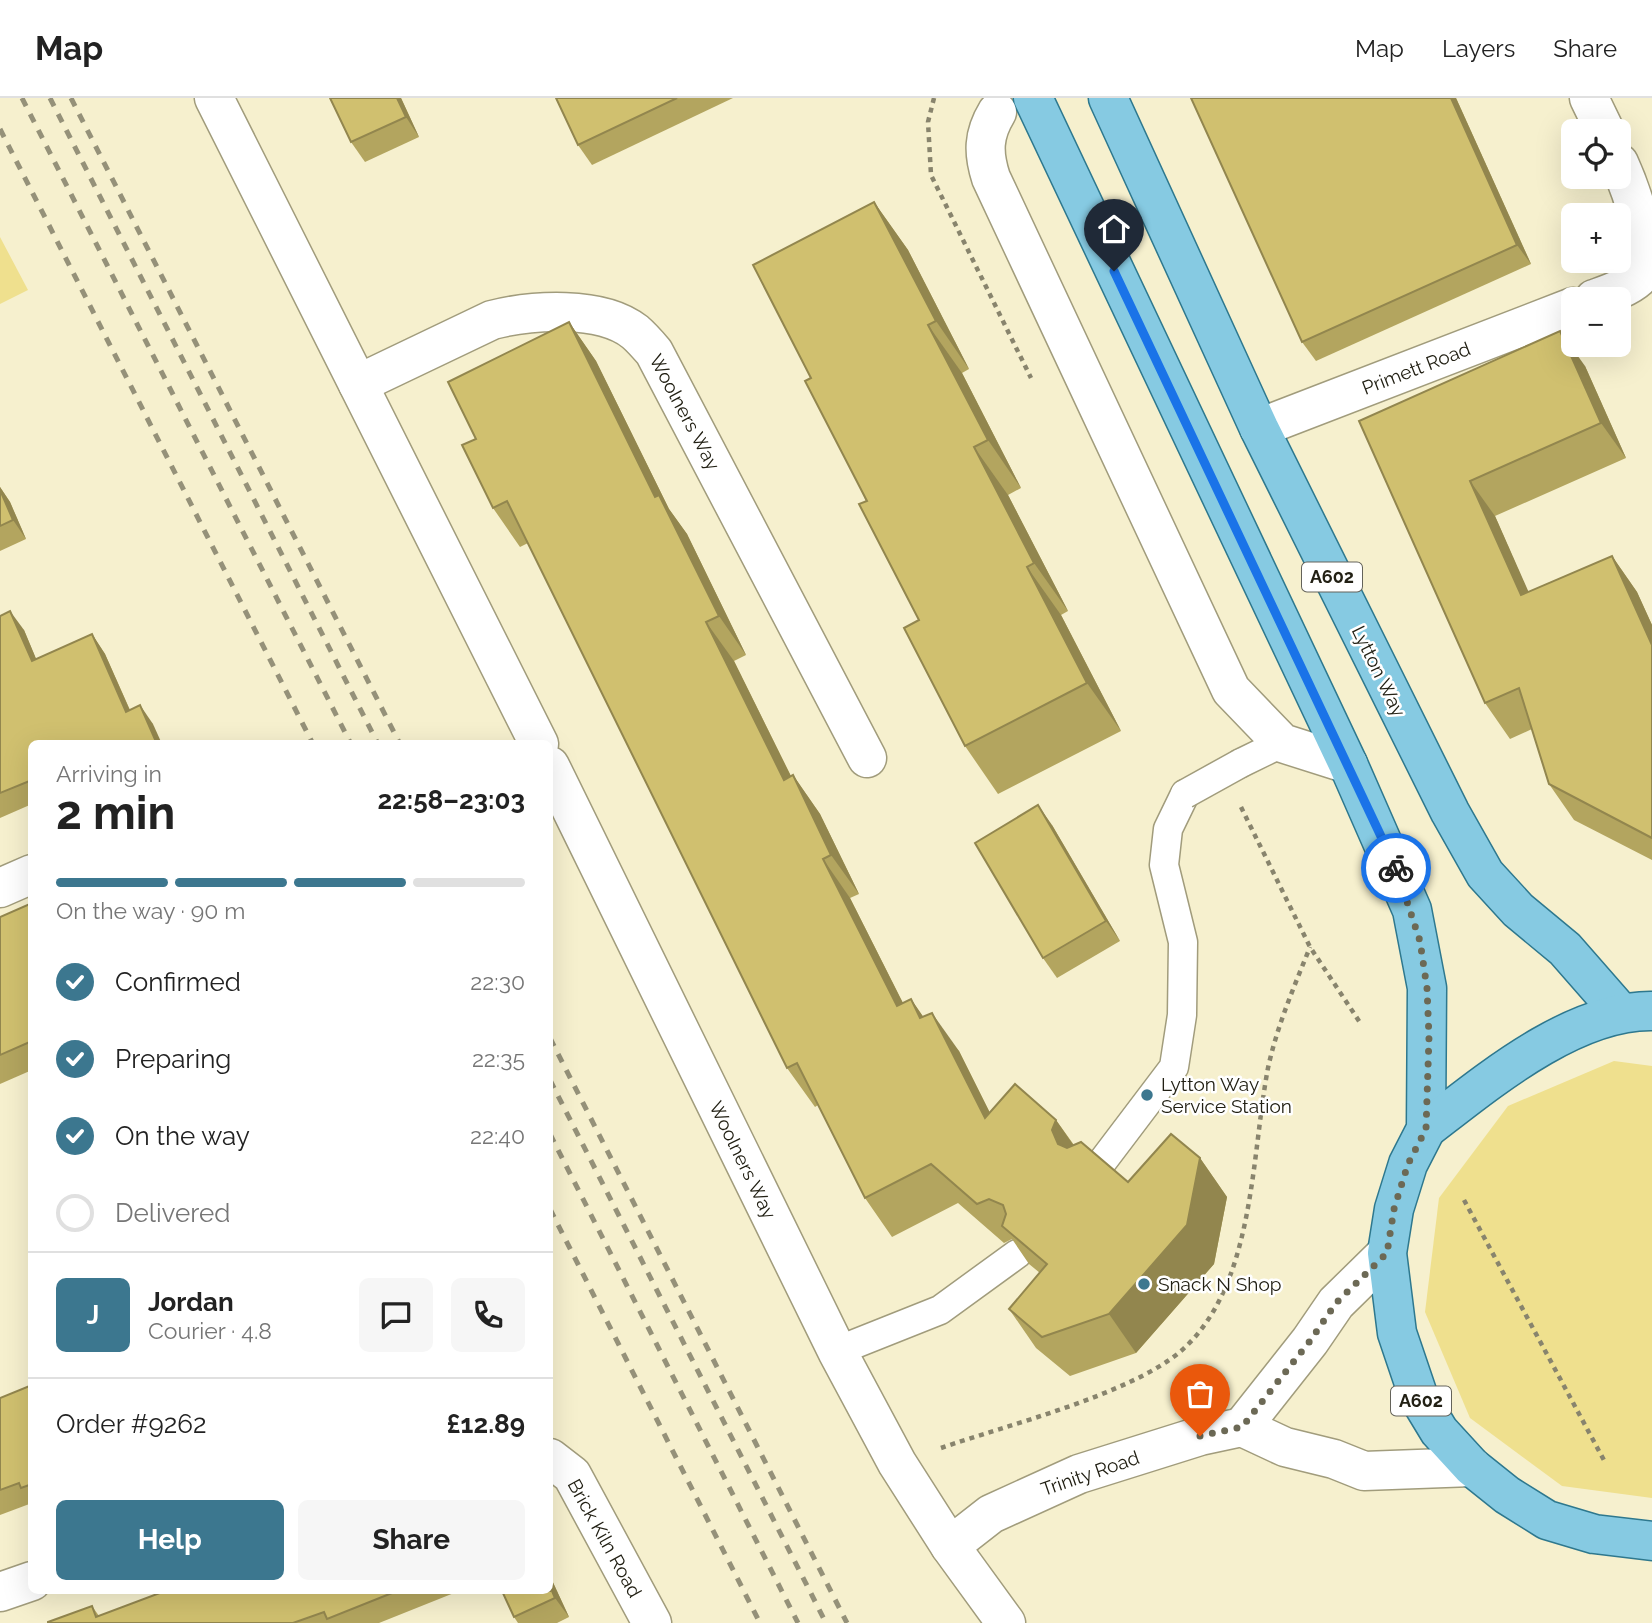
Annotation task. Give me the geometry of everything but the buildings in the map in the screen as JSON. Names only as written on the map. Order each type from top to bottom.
[{"type":"main road","name":"Lytton Way","points":[[1032,98],[1348,764],[1398,873],[1420,941],[1428,1025],[1426,1129],[1408,1164],[1394,1209],[1387,1253],[1397,1333],[1419,1398],[1439,1431],[1472,1467],[1507,1495],[1547,1520],[1594,1534],[1652,1541]]},
{"type":"main road","name":"Lytton Way","points":[[1108,98],[1259,428],[1415,744],[1485,874],[1518,910],[1636,1012],[1532,1053],[1426,1129]]},
{"type":"street","points":[[214,98],[537,740]]},
{"type":"street","points":[[1590,98],[1600,119]]},
{"type":"street","points":[[997,112],[984,140],[985,159],[991,178],[1231,690],[1282,743],[1348,764]]},
{"type":"street","points":[[1620,287],[1637,279],[1651,263],[1650,237],[1630,189]]},
{"type":"street","name":"Primett Road","points":[[1259,428],[1561,312]]},
{"type":"street","name":"Woolners Way","points":[[358,384],[492,320],[516,314],[585,314],[634,331],[654,352],[867,758]]},
{"type":"street","name":"Woolners Way","points":[[553,772],[837,1351],[897,1464],[950,1546],[1006,1623]]},
{"type":"street","points":[[0,888],[28,876]]},
{"type":"street","points":[[1387,1253],[1336,1303],[1310,1341],[1242,1427],[1285,1447],[1334,1459],[1364,1471],[1472,1467]]},
{"type":"street","name":"Trinity Road","points":[[950,1546],[991,1514],[1079,1474],[1200,1436],[1242,1427]]},
{"type":"street","name":"Brick Kiln Road","points":[[553,1460],[572,1475],[652,1623]]},
{"type":"street","points":[[0,1592],[28,1582]]},
{"type":"lane","points":[[1096,1170],[1174,1067],[1182,1015],[1182,942],[1164,865],[1168,829],[1185,794],[1282,743]]},
{"type":"lane","points":[[837,1351],[940,1310],[1017,1254]]},
{"type":"path","points":[[897,1464],[1100,1394],[1148,1373],[1181,1350],[1204,1323],[1224,1292],[1237,1254],[1276,1035],[1310,947]]},
{"type":"path","points":[[1464,1200],[1606,1464]]},
{"type":"shaded area","points":[[0,237],[28,290],[0,304]]},
{"type":"shaded area","points":[[1614,1061],[1652,1066],[1652,1498],[1562,1486],[1470,1418],[1425,1312],[1439,1198],[1508,1106]]},
{"type":"railway","points":[[22,98],[349,740]]},
{"type":"railway","points":[[50,98],[376,740]]},
{"type":"railway","points":[[71,98],[398,740]]},
{"type":"railway","points":[[0,129],[311,740]]},
{"type":"railway","points":[[553,1044],[847,1623]]},
{"type":"railway","points":[[553,1086],[826,1623]]},
{"type":"railway","points":[[553,1140],[798,1623]]},
{"type":"railway","points":[[553,1215],[760,1623]]},
{"type":"way so far","points":[[1200,1436],[1242,1427],[1310,1341],[1336,1303],[1387,1253],[1394,1209],[1408,1164],[1426,1129],[1429,1037],[1427,988],[1420,941],[1396,868]]},
{"type":"place","name":"Lytton Way Service Station","points":[[1147,1095]]},
{"type":"place","name":"Snack N Shop","points":[[1144,1284]]},
{"type":"route","points":[[1114,271],[1396,868]]}]
